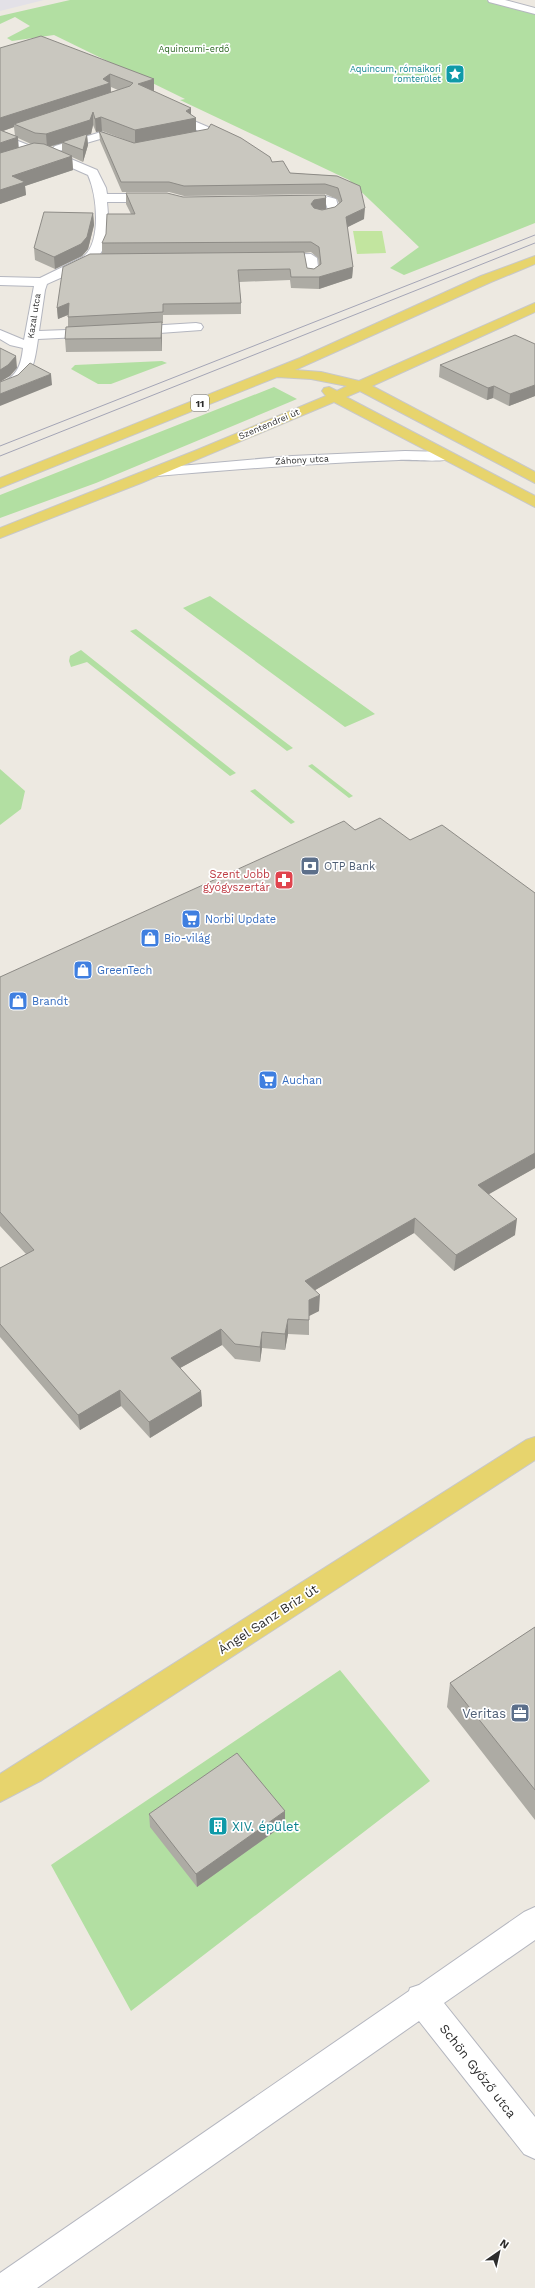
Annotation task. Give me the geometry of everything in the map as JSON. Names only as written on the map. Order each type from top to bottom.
[{"type":"main road","name":"11","points":[[0,482],[271,375],[337,347],[486,279],[535,260]]},
{"type":"main road","name":"Szentendrei út","points":[[0,533],[157,472],[335,397],[535,307]]},
{"type":"main road","points":[[323,377],[325,368],[337,347]]},
{"type":"main road","points":[[271,375],[299,373],[339,379],[360,386],[535,478]]},
{"type":"main road","name":"Záhony utca","points":[[323,377],[328,390],[335,397],[535,502]]},
{"type":"main road","name":"Ángel Sanz Briz út","points":[[0,1789],[32,1771],[535,1448]]},
{"type":"street","points":[[493,0],[535,11]]},
{"type":"street","points":[[173,142],[204,136],[204,129],[194,124]]},
{"type":"street","points":[[0,137],[14,133]]},
{"type":"street","points":[[48,153],[101,134],[134,149]]},
{"type":"street","name":"Kazal utca","points":[[0,137],[34,151],[48,153],[92,173],[100,188],[102,212],[99,245],[95,254],[88,260],[42,282],[38,290],[28,363],[24,374],[17,381],[0,389]]},
{"type":"street","points":[[13,158],[34,151]]},
{"type":"street","points":[[101,198],[169,198]]},
{"type":"street","points":[[285,200],[325,200],[332,202],[334,212],[318,215]]},
{"type":"street","points":[[265,259],[311,258],[312,275]]},
{"type":"street","points":[[88,260],[104,260]]},
{"type":"street","points":[[0,280],[42,282]]},
{"type":"street","points":[[121,332],[196,327]]},
{"type":"street","points":[[0,334],[15,342],[106,332]]},
{"type":"street","name":"Záhony utca","points":[[157,472],[292,460],[405,455],[448,456]]},
{"type":"street","points":[[8,2288],[421,1999],[535,1922]]},
{"type":"street","name":"Schön Győző utca","points":[[421,1999],[535,2144]]},
{"type":"shaded area","points":[[0,0],[44,0],[0,11]]},
{"type":"green space","name":"Aquincumi-erdő","points":[[70,0],[486,0],[535,14],[535,223],[404,275],[390,268],[419,247],[349,180],[180,100],[185,99],[54,35],[12,41],[7,38],[30,26],[15,17],[0,24],[0,16]]},
{"type":"green space","points":[[353,231],[382,231],[386,253],[357,254]]},
{"type":"green space","points":[[162,361],[167,363],[111,384],[98,384],[71,369],[75,365]]},
{"type":"green space","points":[[274,387],[297,399],[96,483],[0,518],[0,495]]},
{"type":"green space","points":[[210,596],[375,714],[345,727],[183,608]]},
{"type":"green space","points":[[136,629],[293,748],[287,751],[130,631]]},
{"type":"green space","points":[[81,650],[236,773],[230,776],[87,662],[71,667],[69,661],[70,656]]},
{"type":"green space","points":[[312,764],[353,796],[349,798],[308,766]]},
{"type":"green space","points":[[0,769],[25,791],[21,809],[0,825]]},
{"type":"green space","points":[[255,789],[295,822],[291,824],[250,791]]},
{"type":"green space","points":[[340,1670],[430,1781],[131,2011],[51,1865]]},
{"type":"building","points":[[41,36],[154,79],[138,84],[191,108],[186,111],[196,118],[135,130],[101,117],[95,119],[93,112],[90,120],[46,134],[35,133],[14,124],[130,86],[133,83],[110,74],[103,79],[110,83],[0,118],[0,48]]},
{"type":"building","points":[[211,124],[241,138],[270,157],[272,162],[283,161],[290,173],[337,176],[360,186],[365,208],[346,217],[353,267],[319,277],[291,277],[290,269],[238,270],[241,303],[163,304],[163,312],[68,317],[69,303],[57,308],[63,267],[90,254],[304,252],[307,268],[314,269],[321,264],[319,247],[311,242],[102,243],[106,234],[107,214],[135,214],[126,193],[167,193],[183,197],[325,195],[326,198],[314,200],[311,204],[314,208],[322,210],[335,207],[342,201],[338,188],[325,184],[184,186],[169,182],[121,182],[99,131],[134,143],[208,129]]},
{"type":"building","points":[[0,130],[18,137],[0,143]]},
{"type":"building","points":[[87,134],[83,150],[62,142]]},
{"type":"building","points":[[34,143],[44,144],[72,156],[12,176],[25,182],[0,190],[0,153]]},
{"type":"building","points":[[44,212],[93,213],[87,237],[81,244],[54,257],[34,248]]},
{"type":"building","points":[[162,322],[161,338],[65,339],[66,327]]},
{"type":"building","points":[[515,335],[535,344],[535,385],[510,394],[494,386],[488,388],[440,365]]},
{"type":"building","points":[[0,348],[16,356],[8,365],[0,370]]},
{"type":"building","points":[[30,363],[51,374],[0,394],[0,382],[18,375]]},
{"type":"building","name":"Auchan","points":[[380,818],[410,840],[442,825],[535,893],[535,1153],[478,1185],[517,1219],[456,1255],[415,1218],[305,1281],[320,1295],[309,1300],[309,1320],[288,1319],[285,1334],[262,1332],[260,1347],[235,1344],[221,1329],[171,1358],[201,1391],[149,1422],[120,1390],[78,1415],[0,1324],[0,1268],[34,1250],[0,1212],[0,977],[344,821],[355,830]]},
{"type":"building","points":[[535,1627],[535,1790],[450,1683]]},
{"type":"building","name":"XIV. épület","points":[[237,1753],[285,1811],[196,1874],[149,1814]]},
{"type":"tram line","points":[[0,446],[535,235]]},
{"type":"tram line","points":[[0,456],[535,243]]},
{"type":"place","name":"Aquincum, rómaikori romterület","points":[[455,74]]},
{"type":"place","name":"OTP Bank","points":[[310,866]]},
{"type":"place","name":"Szent Jobb gyógyszertár","points":[[284,880]]},
{"type":"place","name":"Norbi Update","points":[[191,919]]},
{"type":"place","name":"Bio-világ","points":[[150,938]]},
{"type":"place","name":"GreenTech","points":[[83,970]]},
{"type":"place","name":"Brandt","points":[[18,1001]]},
{"type":"place","name":"Auchan","points":[[268,1080]]},
{"type":"place","name":"Veritas","points":[[520,1713]]},
{"type":"place","name":"XIV. épület","points":[[218,1826]]}]
